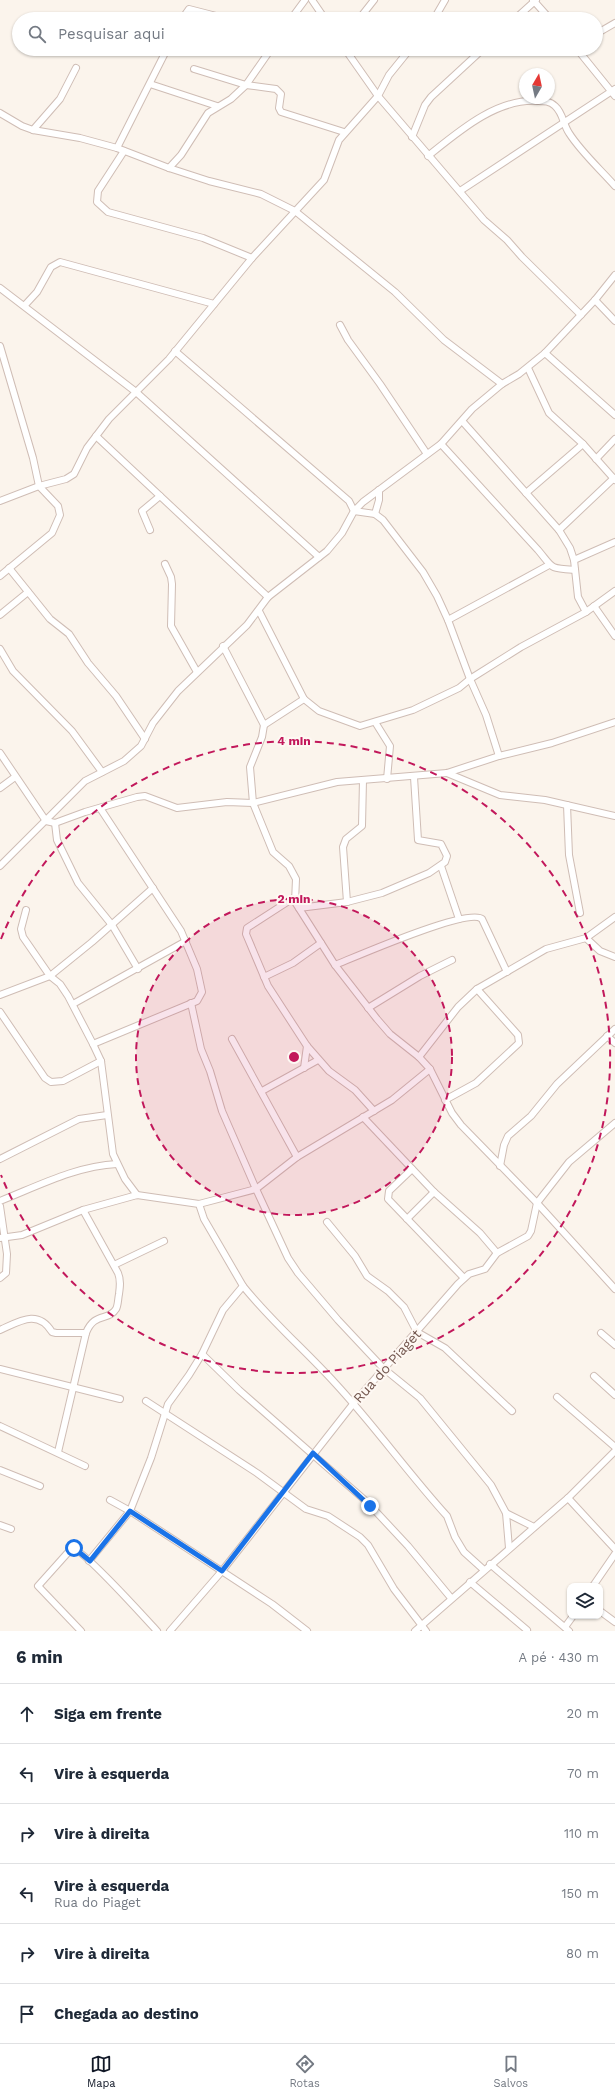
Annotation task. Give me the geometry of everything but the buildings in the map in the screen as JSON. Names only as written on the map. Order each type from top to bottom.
[{"type":"street","points":[[296,12],[305,0]]},
{"type":"street","points":[[312,0],[320,12]]},
{"type":"street","points":[[365,12],[374,0]]},
{"type":"street","points":[[438,12],[445,0]]},
{"type":"street","points":[[522,12],[535,0],[544,12]]},
{"type":"street","points":[[187,12],[189,9],[201,12]]},
{"type":"street","points":[[603,30],[615,24]]},
{"type":"street","points":[[117,148],[164,56]]},
{"type":"street","points":[[169,168],[181,155],[208,113],[217,106],[231,99],[246,85],[265,56]]},
{"type":"street","points":[[350,56],[378,96],[390,108],[412,137],[484,220],[507,240],[522,257],[581,315]]},
{"type":"street","points":[[0,501],[39,486],[66,479],[74,474],[82,456],[108,419],[175,351],[252,258],[324,180],[334,148],[344,132],[378,96],[389,75],[404,56]]},
{"type":"street","points":[[412,137],[426,105],[432,97],[476,56]]},
{"type":"street","points":[[460,191],[564,122],[614,92],[583,56]]},
{"type":"street","points":[[33,130],[60,99],[76,68]]},
{"type":"street","points":[[194,69],[246,85],[279,90],[281,94],[281,112],[344,132]]},
{"type":"street","points":[[150,84],[217,106]]},
{"type":"street","points":[[428,156],[476,121],[513,102],[526,100],[550,102],[562,114],[569,133],[615,186]]},
{"type":"street","points":[[0,113],[22,126],[33,130],[80,138],[117,148],[169,168],[229,187],[262,194],[295,211],[395,292],[444,340],[502,384]]},
{"type":"street","points":[[124,151],[98,192],[97,202],[100,206],[108,212],[202,238],[252,258]]},
{"type":"street","points":[[25,305],[37,292],[51,267],[60,262],[214,304]]},
{"type":"street","points":[[0,866],[85,781],[124,761],[141,746],[153,723],[163,709],[197,672],[259,611],[268,597],[319,557],[342,533],[354,511],[363,502],[441,444],[463,422],[472,410],[502,384],[528,368],[545,353],[595,300],[615,275]]},
{"type":"street","points":[[0,288],[25,305],[136,392],[319,557]]},
{"type":"street","points":[[595,300],[615,321]]},
{"type":"street","points":[[340,325],[348,340],[380,384],[427,454]]},
{"type":"street","points":[[0,346],[33,458],[39,486],[58,506],[60,515],[52,533],[0,576]]},
{"type":"street","points":[[175,351],[349,501],[354,511]]},
{"type":"street","points":[[545,353],[615,415]]},
{"type":"street","points":[[528,368],[549,413],[582,444],[615,479],[559,530]]},
{"type":"street","points":[[463,422],[559,530],[570,548],[574,560],[578,597],[586,612]]},
{"type":"street","points":[[96,436],[268,597]]},
{"type":"street","points":[[596,459],[615,438]]},
{"type":"street","points":[[441,444],[541,554],[549,565],[556,568],[574,570]]},
{"type":"street","points":[[526,493],[582,444]]},
{"type":"street","points":[[375,514],[379,500],[379,490]]},
{"type":"street","points":[[150,530],[142,511],[160,496]]},
{"type":"street","points":[[349,501],[363,502]]},
{"type":"street","points":[[354,511],[375,514],[423,572],[448,620],[470,679],[486,715],[500,756]]},
{"type":"street","points":[[574,560],[615,542]]},
{"type":"street","points":[[165,564],[171,577],[172,584],[171,626],[197,672]]},
{"type":"street","points":[[448,620],[549,565]]},
{"type":"street","points":[[9,568],[50,619],[69,634],[83,656],[116,696],[146,739]]},
{"type":"street","points":[[259,611],[304,699],[319,711],[353,725],[360,726],[413,710],[459,688],[470,679],[521,647],[586,612],[615,591]]},
{"type":"street","points":[[0,615],[28,592]]},
{"type":"street","points":[[594,606],[615,636]]},
{"type":"street","points":[[223,646],[264,725],[262,737],[250,767],[253,803],[273,852],[289,866],[296,879],[295,897],[298,908],[335,965],[368,1008],[390,1034],[419,1057],[430,1069],[445,1100],[461,1124],[537,1203],[615,1290]]},
{"type":"street","points":[[0,649],[14,671],[72,732],[102,772]]},
{"type":"street","points":[[264,725],[304,699]]},
{"type":"street","points":[[375,722],[390,746],[387,779]]},
{"type":"street","points":[[0,754],[46,821],[55,823],[100,808],[145,796],[177,808],[228,802],[253,803],[337,782],[414,777],[447,773],[500,756],[557,742],[615,722]]},
{"type":"street","points":[[447,773],[500,795],[545,800],[615,816]]},
{"type":"street","points":[[0,788],[15,777]]},
{"type":"street","points":[[298,908],[347,902],[391,890],[441,866],[446,860],[447,856],[441,844],[420,842],[418,839],[414,777]]},
{"type":"street","points":[[347,902],[343,847],[346,839],[362,826],[363,780]]},
{"type":"street","points":[[567,805],[569,855],[580,913]]},
{"type":"street","points":[[93,1044],[197,1001],[202,992],[197,970],[186,941],[100,808]]},
{"type":"street","points":[[55,823],[57,840],[78,883],[112,925],[138,969]]},
{"type":"street","points":[[441,866],[459,919]]},
{"type":"street","points":[[0,995],[50,976],[112,925],[153,888]]},
{"type":"street","points":[[295,897],[247,928],[246,931],[264,977],[273,995],[307,1046],[318,1060],[334,1075],[355,1090],[374,1111]]},
{"type":"street","points":[[26,910],[21,929],[23,937],[50,976],[60,984],[73,1004],[101,1061],[113,1154],[125,1179],[137,1195]]},
{"type":"street","points":[[335,965],[413,933],[459,919],[478,916],[482,919],[507,972]]},
{"type":"street","points":[[419,1057],[458,1007],[477,989],[546,949],[586,938],[615,916]]},
{"type":"street","points":[[586,938],[600,951],[615,957]]},
{"type":"street","points":[[73,1004],[186,941]]},
{"type":"street","points":[[264,977],[293,963],[321,943]]},
{"type":"street","points":[[368,1008],[420,976],[452,960]]},
{"type":"street","points":[[445,1100],[476,1083],[519,1043],[518,1035],[477,989]]},
{"type":"street","points":[[192,1003],[201,1049],[210,1071],[222,1111],[288,1258],[298,1273],[338,1320],[383,1368],[420,1398],[492,1485],[506,1513],[509,1548]]},
{"type":"street","points":[[0,1012],[45,1078],[51,1082],[63,1082],[101,1061]]},
{"type":"street","points":[[500,1166],[504,1145],[508,1136],[531,1116],[557,1084],[615,1029]]},
{"type":"street","points":[[607,1036],[615,1043]]},
{"type":"street","points":[[232,1039],[297,1157]]},
{"type":"street","points":[[304,1068],[307,1046]]},
{"type":"street","points":[[262,1091],[318,1060]]},
{"type":"street","points":[[2,1238],[22,1235],[83,1210],[137,1195],[199,1204],[256,1189],[297,1157],[392,1100],[430,1069]]},
{"type":"street","points":[[0,1159],[79,1119],[107,1115]]},
{"type":"street","points":[[363,1117],[434,1192],[480,1233],[497,1253]]},
{"type":"street","name":"Rua do Piaget","points":[[170,1631],[222,1571],[313,1453],[383,1368],[464,1278],[485,1269],[497,1253],[528,1236],[531,1231],[537,1203],[569,1162],[615,1123]]},
{"type":"street","points":[[0,1201],[80,1170],[98,1165],[117,1164]]},
{"type":"street","points":[[412,1169],[389,1191],[388,1195],[390,1202],[464,1278]]},
{"type":"street","points":[[407,1219],[434,1192]]},
{"type":"street","points":[[199,1204],[204,1219],[243,1286],[263,1311],[306,1351],[353,1404],[446,1516],[455,1537],[464,1552],[484,1570]]},
{"type":"street","points":[[0,1206],[2,1238],[7,1254],[6,1273],[0,1278]]},
{"type":"street","points":[[58,1452],[86,1333],[89,1325],[95,1320],[117,1309],[120,1282],[114,1265],[83,1210]]},
{"type":"street","points":[[328,1222],[355,1256],[367,1276],[388,1291],[404,1307],[417,1332],[445,1348],[512,1411]]},
{"type":"street","points":[[114,1265],[164,1241]]},
{"type":"street","points":[[90,1561],[130,1511],[168,1404],[202,1354],[223,1310],[243,1286]]},
{"type":"street","points":[[0,1330],[25,1320],[32,1319],[41,1320],[47,1324],[52,1332],[86,1333]]},
{"type":"street","points":[[601,1333],[615,1345]]},
{"type":"street","points":[[202,1354],[239,1390],[313,1453],[367,1502],[413,1552],[451,1598]]},
{"type":"street","points":[[0,1369],[120,1399]]},
{"type":"street","points":[[594,1376],[615,1395]]},
{"type":"street","points":[[556,1397],[615,1447]]},
{"type":"street","points":[[146,1401],[257,1473],[306,1509],[328,1516],[367,1544],[394,1589],[420,1626],[426,1631]]},
{"type":"street","points":[[0,1426],[85,1466]]},
{"type":"street","points":[[415,1631],[490,1564],[568,1498],[615,1451]]},
{"type":"street","points":[[0,1470],[40,1486]]},
{"type":"street","points":[[568,1498],[615,1549]]},
{"type":"street","points":[[110,1500],[130,1511],[278,1608],[307,1631]]},
{"type":"street","points":[[506,1513],[534,1527]]},
{"type":"street","points":[[0,1525],[11,1529]]},
{"type":"street","points":[[81,1631],[38,1586],[72,1548],[76,1549],[90,1561],[157,1631]]},
{"type":"street","points":[[596,1583],[615,1554]]},
{"type":"street","points":[[490,1564],[567,1629],[572,1619]]},
{"type":"street","points":[[470,1582],[527,1630]]},
{"type":"street","points":[[603,1613],[615,1622]]},
{"type":"route","points":[[74,1548],[90,1561],[110,1538],[130,1511],[222,1571],[313,1453],[370,1506]]}]
